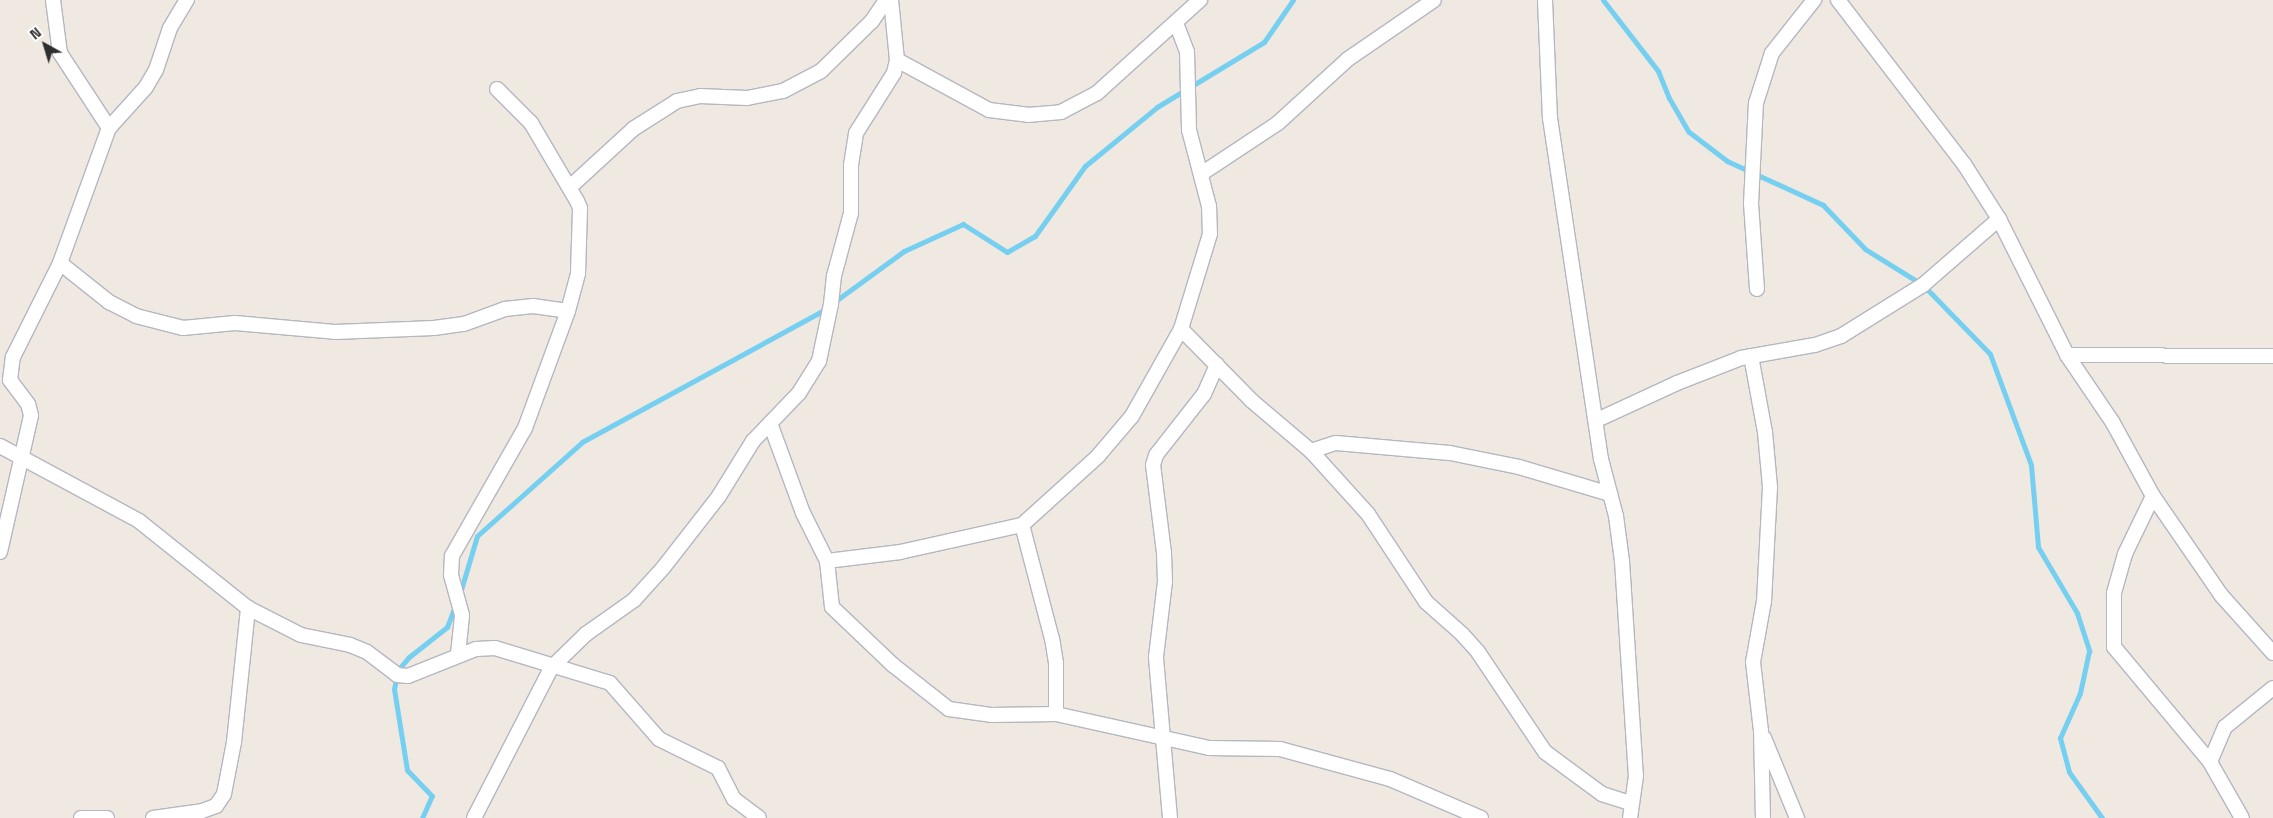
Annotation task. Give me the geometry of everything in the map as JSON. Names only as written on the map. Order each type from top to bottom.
[{"type":"street","points":[[53,0],[60,53],[108,128]]},
{"type":"street","points":[[0,552],[31,415],[28,404],[10,380],[13,357],[60,263],[108,128],[146,88],[156,70],[167,34],[187,0]]},
{"type":"street","points":[[570,187],[633,129],[677,102],[700,96],[746,98],[783,91],[821,71],[872,21],[886,0]]},
{"type":"street","points":[[474,818],[551,668],[586,634],[634,600],[663,568],[720,496],[754,441],[799,393],[819,361],[832,304],[834,276],[851,213],[851,165],[856,132],[894,73],[897,60],[891,0]]},
{"type":"street","points":[[897,60],[989,110],[1028,114],[1061,112],[1097,93],[1200,0]]},
{"type":"street","points":[[1201,174],[1278,123],[1348,59],[1434,0]]},
{"type":"street","points":[[1545,0],[1550,118],[1597,420],[1600,459],[1610,494],[1622,561],[1636,776],[1630,804],[1630,818]]},
{"type":"street","points":[[1757,288],[1751,204],[1756,104],[1772,53],[1814,0]]},
{"type":"street","points":[[1838,0],[1964,164],[1999,219],[2067,355],[2113,423],[2153,496],[2222,595],[2273,653]]},
{"type":"street","points":[[827,561],[900,552],[1022,525],[1098,456],[1132,416],[1181,329],[1210,234],[1210,206],[1189,130],[1187,52],[1176,23]]},
{"type":"street","points":[[458,654],[462,615],[451,575],[452,556],[524,428],[568,311],[578,273],[580,208],[570,187],[531,123],[497,89]]},
{"type":"street","points":[[1597,420],[1677,383],[1751,356],[1815,345],[1841,336],[1923,285],[1999,219]]},
{"type":"street","points":[[60,263],[109,302],[136,316],[183,328],[235,323],[335,332],[434,328],[464,324],[505,309],[533,306],[568,311]]},
{"type":"street","points":[[1181,329],[1252,401],[1311,451],[1368,514],[1426,602],[1462,634],[1478,652],[1545,752],[1602,794],[1630,804]]},
{"type":"street","points":[[2067,355],[2273,356]]},
{"type":"street","points":[[1751,356],[1765,432],[1770,487],[1764,601],[1753,662],[1761,731],[1763,818]]},
{"type":"street","points":[[1170,818],[1170,785],[1163,740],[1156,657],[1165,582],[1164,553],[1153,465],[1156,455],[1204,394],[1217,365]]},
{"type":"street","points":[[770,423],[803,513],[827,561],[832,607],[893,665],[949,708],[991,715],[1056,714],[1163,740],[1209,748],[1280,748],[1390,779],[1481,818]]},
{"type":"street","points":[[1311,451],[1336,444],[1450,453],[1519,467],[1610,494]]},
{"type":"street","points":[[0,446],[22,456],[57,478],[139,521],[248,608],[301,635],[350,645],[367,652],[397,675],[408,676],[458,654],[495,648],[551,668],[610,683],[659,740],[718,768],[734,798],[758,818]]},
{"type":"street","points":[[2153,496],[2125,554],[2114,594],[2112,629],[2114,648],[2210,762],[2242,818]]},
{"type":"street","points":[[1022,525],[1052,639],[1056,714]]},
{"type":"street","points":[[153,818],[202,811],[216,806],[224,794],[234,742],[248,608]]},
{"type":"street","points":[[2210,762],[2225,727],[2273,688]]},
{"type":"street","points":[[1761,731],[1797,818]]},
{"type":"street","points":[[81,818],[107,818]]},
{"type":"waterway","points":[[460,593],[477,536],[582,442],[819,313],[904,251],[963,224],[1007,252],[1035,236],[1085,166],[1157,107],[1264,42],[1293,0]]},
{"type":"waterway","points":[[1603,0],[1658,71],[1669,98],[1689,132],[1727,161],[1823,205],[1865,249],[1923,285],[1990,354],[2031,465],[2038,547],[2077,613],[2089,651],[2080,693],[2060,738],[2069,772],[2102,818]]},
{"type":"waterway","points":[[422,818],[432,796],[407,770],[394,689],[398,670],[409,657],[447,627],[455,606]]}]
